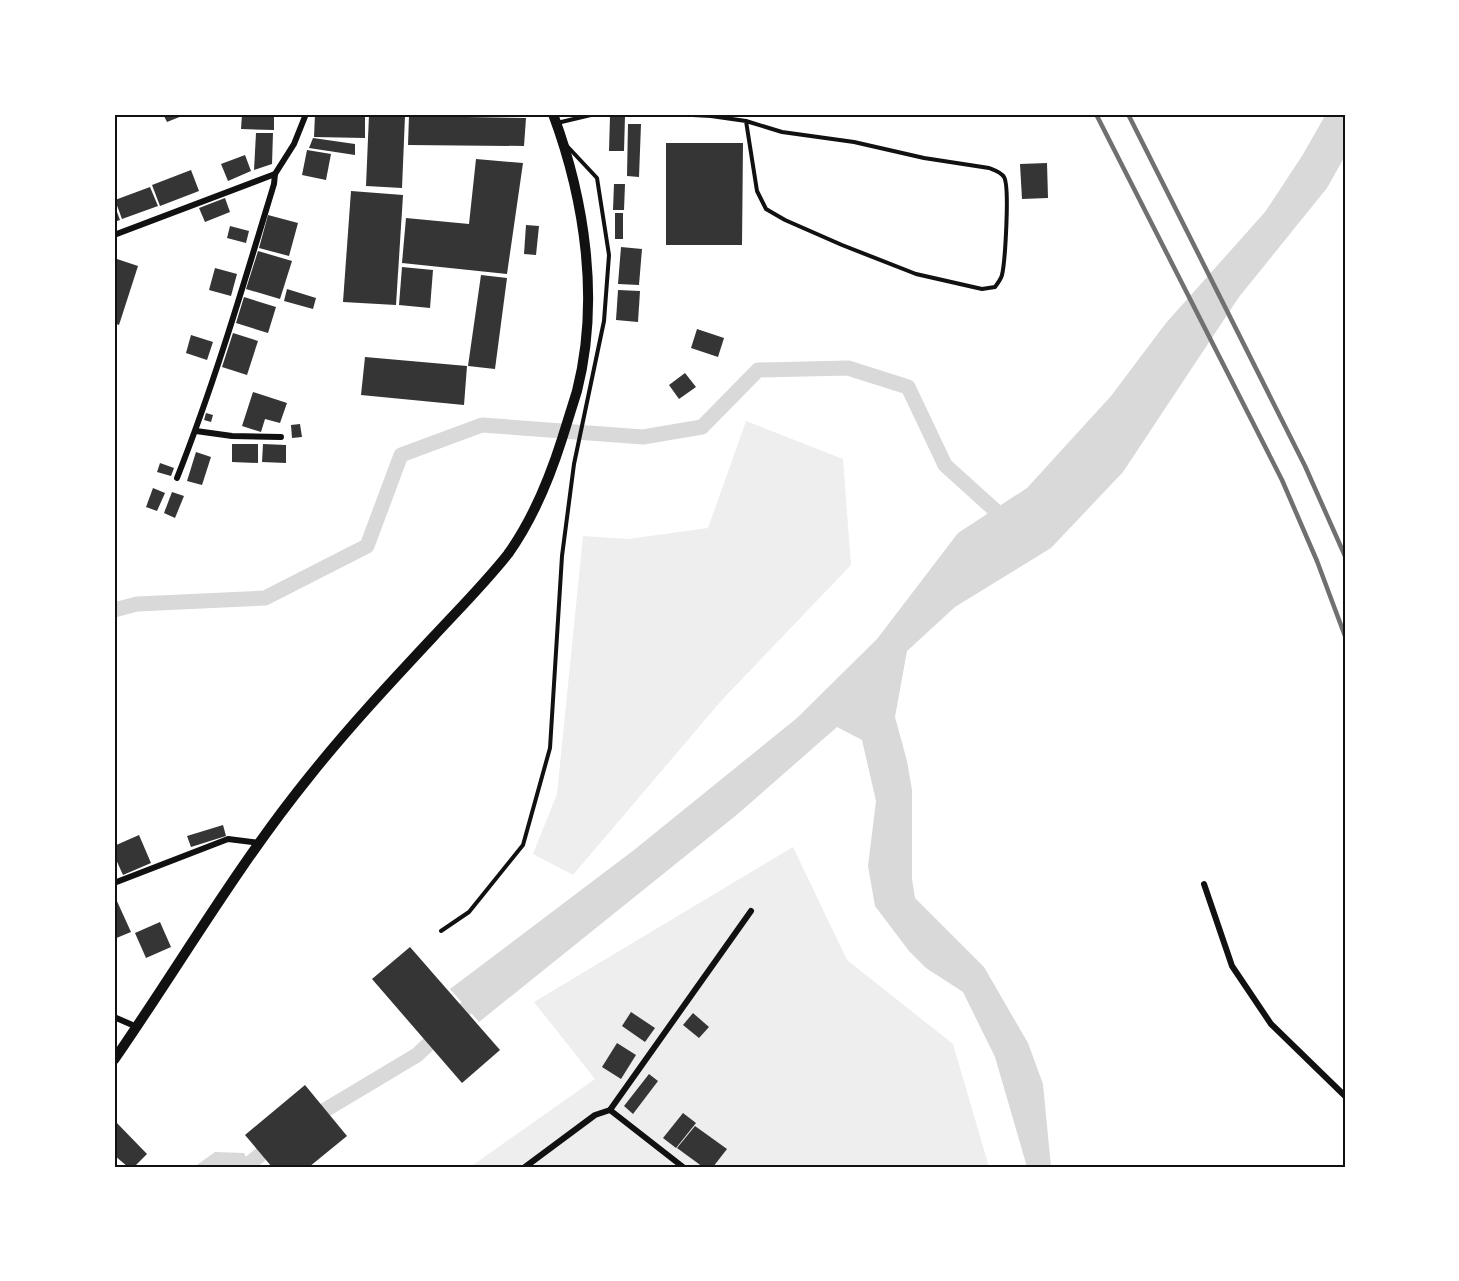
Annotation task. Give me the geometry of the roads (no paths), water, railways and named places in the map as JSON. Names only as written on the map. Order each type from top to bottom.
[{"type":"main road","points":[[114,1060],[212,911],[306,780],[350,727],[490,576],[526,525],[543,493],[577,391],[583,356],[588,291],[583,236],[563,142],[554,119]]},
{"type":"street","points":[[177,478],[196,430],[246,275],[275,174],[294,144],[306,114]]},
{"type":"street","points":[[114,235],[275,174]]},
{"type":"street","points":[[196,430],[232,436],[281,437]]},
{"type":"street","points":[[114,883],[228,839],[260,843]]},
{"type":"street","points":[[1204,884],[1232,966],[1272,1024],[1345,1096]]},
{"type":"street","points":[[525,1167],[595,1115],[610,1110],[751,911]]},
{"type":"street","points":[[114,1017],[137,1027]]},
{"type":"street","points":[[610,1110],[682,1167]]},
{"type":"lane","points":[[554,119],[595,114]]},
{"type":"lane","points":[[674,114],[746,121],[782,132],[854,141],[924,158],[998,171],[1005,178],[1007,191],[1002,276],[995,287],[982,289],[916,274],[842,245],[765,209],[757,191],[746,121]]},
{"type":"lane","points":[[441,931],[469,912],[523,845],[550,748],[562,556],[574,464],[604,321],[609,255],[597,178],[563,142]]},
{"type":"waterway","points":[[114,610],[137,604],[265,598],[367,546],[401,455],[482,425],[643,437],[702,427],[758,370],[848,368],[908,387],[945,465],[1008,522]]},
{"type":"waterway","points":[[310,1119],[417,1055],[481,994]]},
{"type":"waterway","points":[[245,1167],[275,1143]]},
{"type":"railway","points":[[1096,114],[1282,480],[1317,561],[1345,636]]},
{"type":"railway","points":[[1128,114],[1305,466],[1345,556]]}]
